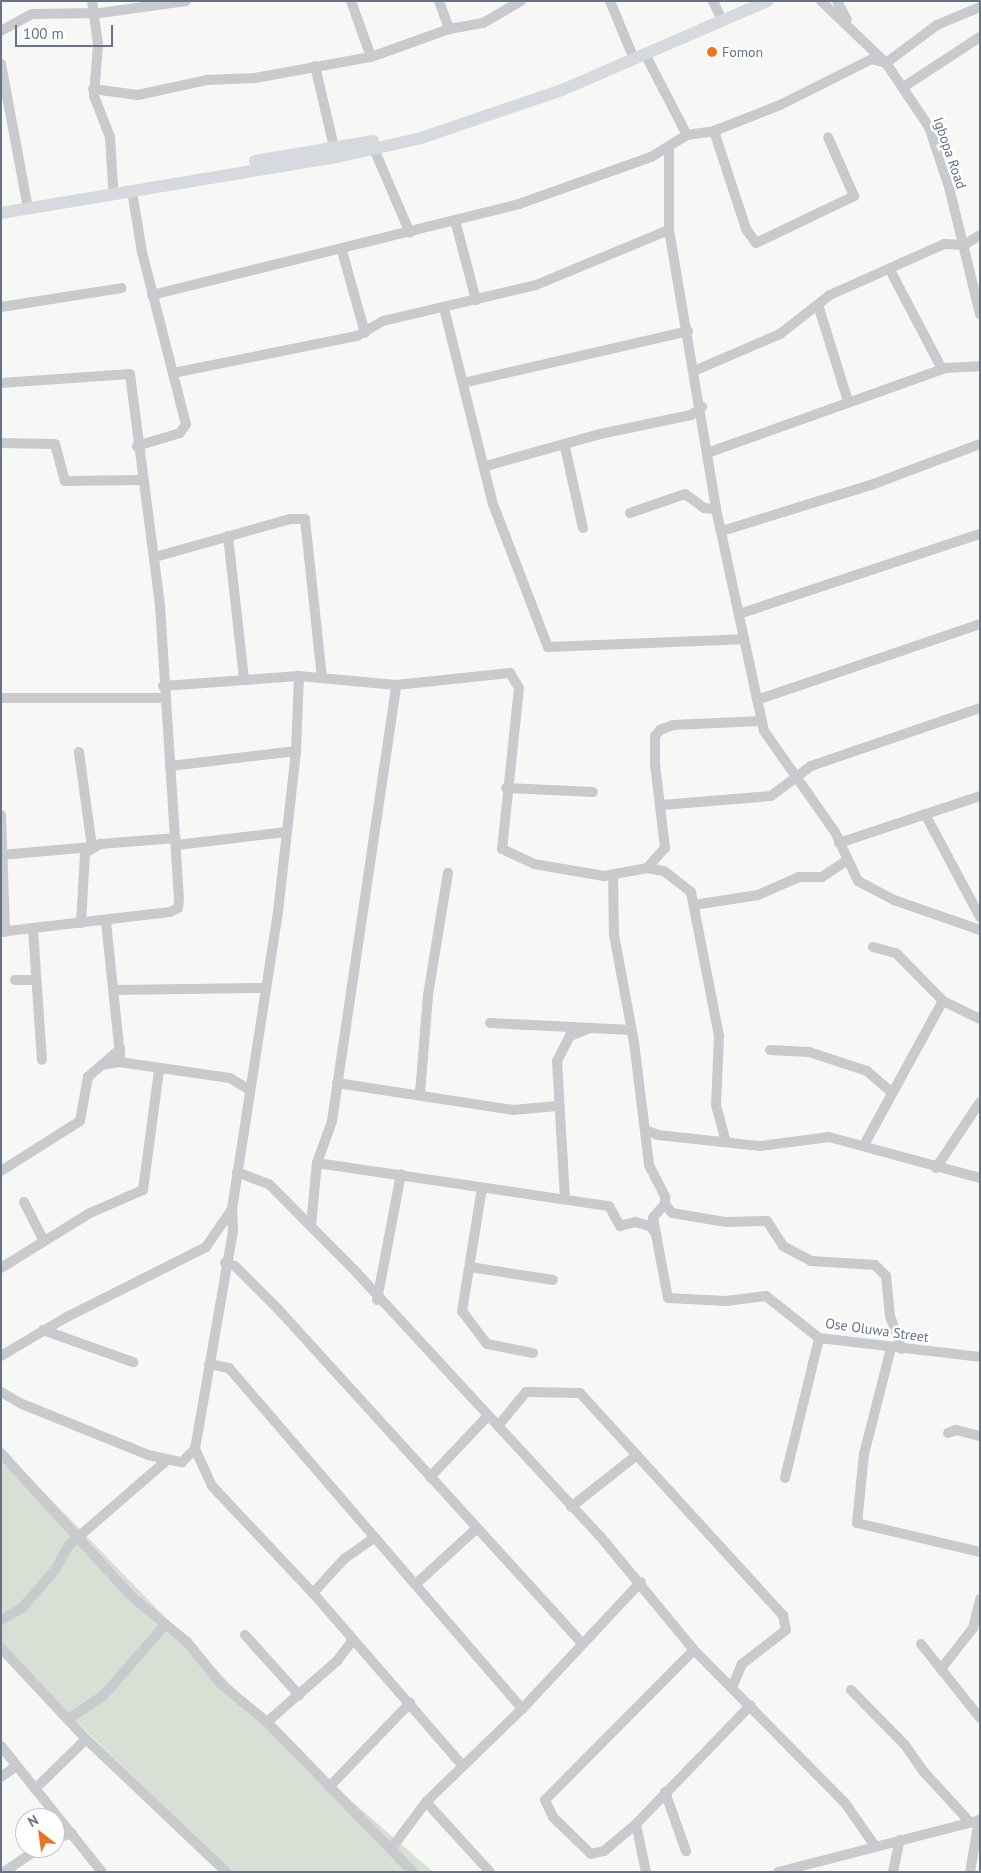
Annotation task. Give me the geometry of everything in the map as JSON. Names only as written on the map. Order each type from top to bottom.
[{"type":"main road","points":[[1,207],[419,131],[493,107],[631,52],[748,1]]},
{"type":"main road","points":[[1,212],[374,149],[505,111],[768,1]]},
{"type":"street","points":[[1,31],[32,14],[92,6],[186,1]]},
{"type":"street","points":[[351,1],[371,57]]},
{"type":"street","points":[[439,1],[449,30]]},
{"type":"street","points":[[93,89],[138,95],[207,80],[255,78],[371,57],[449,30],[483,23],[521,1]]},
{"type":"street","points":[[610,1],[631,52]]},
{"type":"street","points":[[714,1],[719,14]]},
{"type":"street","name":"Igbopa Road","points":[[821,1],[886,63],[905,86],[929,127],[964,245],[980,314]]},
{"type":"street","points":[[837,1],[849,26]]},
{"type":"street","points":[[92,6],[98,44],[93,89],[110,137],[113,186]]},
{"type":"street","points":[[152,296],[342,251],[519,204],[668,148],[687,135],[714,132],[872,60],[886,63],[937,25],[980,7]]},
{"type":"street","points":[[905,86],[980,37]]},
{"type":"street","points":[[645,54],[687,135]]},
{"type":"street","points":[[1,64],[27,203]]},
{"type":"street","points":[[315,66],[334,147]]},
{"type":"street","points":[[714,132],[746,229],[756,243],[854,196],[828,137]]},
{"type":"street","points":[[668,148],[668,230],[710,452],[716,509],[756,700],[769,744],[839,843],[846,861],[864,887],[980,930]]},
{"type":"street","points":[[374,149],[410,232]]},
{"type":"street","points":[[132,191],[152,296],[186,424],[183,431],[136,446]]},
{"type":"street","points":[[455,220],[476,300]]},
{"type":"street","points":[[173,373],[365,333],[383,321],[444,308],[560,277],[668,230]]},
{"type":"street","points":[[694,371],[780,334],[819,308],[830,296],[944,244],[964,245],[980,234]]},
{"type":"street","points":[[342,251],[365,333]]},
{"type":"street","points":[[890,270],[942,369]]},
{"type":"street","points":[[1,307],[122,288]]},
{"type":"street","points":[[444,308],[486,466],[496,512],[548,647],[743,639]]},
{"type":"street","points":[[819,308],[848,401]]},
{"type":"street","points":[[463,383],[688,331]]},
{"type":"street","points":[[710,452],[848,401],[942,369],[980,366]]},
{"type":"street","points":[[1,383],[130,374],[136,446],[155,556],[163,686],[177,842],[178,908],[106,922],[3,932],[1,815]]},
{"type":"street","points":[[486,466],[565,448],[600,434],[691,415],[702,407]]},
{"type":"street","points":[[1,443],[55,444],[65,481],[142,480]]},
{"type":"street","points":[[722,531],[872,485],[980,444]]},
{"type":"street","points":[[565,448],[583,528]]},
{"type":"street","points":[[630,513],[685,494],[704,508],[716,509]]},
{"type":"street","points":[[155,556],[290,519],[305,519],[322,678]]},
{"type":"street","points":[[739,614],[980,534]]},
{"type":"street","points":[[228,536],[244,678]]},
{"type":"street","points":[[756,700],[980,624]]},
{"type":"street","points":[[163,686],[244,678],[299,676],[396,685],[515,675],[519,688],[506,788],[504,853],[571,874],[613,874],[647,868],[660,869],[687,886],[694,904],[719,1036],[716,1105],[726,1142]]},
{"type":"street","points":[[299,676],[296,752],[265,988],[232,1209],[233,1232],[225,1263],[195,1449],[212,1486],[313,1593],[462,1765]]},
{"type":"street","points":[[311,1226],[317,1163],[332,1121],[338,1083],[396,685]]},
{"type":"street","points":[[1,698],[164,698]]},
{"type":"street","points":[[662,805],[771,796],[811,766],[980,708]]},
{"type":"street","points":[[647,868],[665,848],[662,805],[655,764],[655,736],[660,730],[673,724],[761,721]]},
{"type":"street","points":[[79,752],[92,847],[81,860],[82,923]]},
{"type":"street","points":[[170,766],[296,752]]},
{"type":"street","points":[[506,788],[594,792]]},
{"type":"street","points":[[839,843],[980,796]]},
{"type":"street","points":[[926,814],[980,917]]},
{"type":"street","points":[[3,855],[286,832]]},
{"type":"street","points":[[694,904],[758,895],[799,877],[822,877],[846,861]]},
{"type":"street","points":[[420,1093],[428,995],[448,873]]},
{"type":"street","points":[[613,874],[614,935],[651,1175],[665,1204],[672,1214],[726,1222],[767,1221],[783,1246],[811,1261],[876,1265],[886,1276],[890,1316],[896,1348],[864,1454],[857,1522],[980,1552]]},
{"type":"street","points":[[106,922],[120,1062]]},
{"type":"street","points":[[33,929],[42,1060]]},
{"type":"street","points":[[873,947],[896,953],[943,1001],[980,1019]]},
{"type":"street","points":[[15,980],[36,980]]},
{"type":"street","points":[[114,990],[265,988]]},
{"type":"street","points":[[864,1145],[891,1092],[943,1001]]},
{"type":"street","points":[[490,1022],[630,1030]]},
{"type":"street","points":[[565,1200],[566,1159],[557,1106],[557,1061],[570,1036],[590,1028]]},
{"type":"street","points":[[1,1171],[84,1116],[88,1077],[120,1049]]},
{"type":"street","points":[[770,1050],[810,1052],[867,1071],[891,1092]]},
{"type":"street","points":[[102,1065],[120,1062],[159,1070],[230,1078],[250,1090]]},
{"type":"street","points":[[1,1268],[90,1213],[142,1190],[159,1070]]},
{"type":"street","points":[[338,1083],[420,1093],[513,1110],[557,1106]]},
{"type":"street","points":[[936,1168],[980,1102]]},
{"type":"street","points":[[645,1130],[658,1135],[760,1146],[829,1137],[864,1145],[936,1168],[980,1178]]},
{"type":"street","points":[[317,1163],[609,1206],[620,1226],[635,1222],[650,1226],[658,1237]]},
{"type":"street","points":[[237,1172],[269,1184],[311,1226],[377,1300],[487,1417],[498,1426],[641,1582],[694,1650],[751,1704],[845,1803],[875,1846]]},
{"type":"street","points":[[377,1300],[401,1174]]},
{"type":"street","points":[[482,1188],[462,1311],[486,1344],[533,1353]]},
{"type":"street","points":[[24,1202],[44,1241]]},
{"type":"street","points":[[658,1237],[653,1218],[665,1204]]},
{"type":"street","points":[[1,1356],[43,1330],[206,1247],[232,1209]]},
{"type":"street","name":"Ose Oluwa Street","points":[[658,1237],[668,1298],[726,1302],[770,1297],[819,1338],[980,1357]]},
{"type":"street","points":[[225,1263],[235,1266],[278,1309],[476,1529],[581,1642]]},
{"type":"street","points":[[470,1267],[553,1280]]},
{"type":"street","points":[[43,1330],[134,1362]]},
{"type":"street","points":[[785,1478],[819,1338]]},
{"type":"street","points":[[210,1364],[229,1368],[374,1538],[417,1583],[522,1709]]},
{"type":"street","points":[[1,1392],[22,1404],[167,1460],[182,1462],[195,1449]]},
{"type":"street","points":[[498,1426],[526,1392],[576,1392],[637,1456],[787,1622],[786,1630],[742,1664],[732,1685]]},
{"type":"street","points":[[430,1477],[487,1417]]},
{"type":"street","points":[[948,1433],[956,1430],[980,1436]]},
{"type":"street","points":[[1,1453],[80,1537],[131,1596],[164,1626],[192,1647],[245,1708],[267,1722],[413,1872]]},
{"type":"street","points":[[571,1507],[637,1456]]},
{"type":"street","points":[[1,1620],[22,1608],[55,1570],[69,1545],[167,1460]]},
{"type":"street","points":[[417,1583],[476,1529]]},
{"type":"street","points":[[313,1593],[344,1559],[374,1538]]},
{"type":"street","points":[[391,1850],[426,1802],[462,1765],[522,1709],[581,1642],[641,1582]]},
{"type":"street","points":[[942,1668],[973,1628],[980,1599]]},
{"type":"street","points":[[70,1718],[104,1695],[164,1626]]},
{"type":"street","points":[[245,1635],[299,1695]]},
{"type":"street","points":[[267,1722],[299,1695],[354,1640]]},
{"type":"street","points":[[921,1644],[980,1718]]},
{"type":"street","points":[[1,1648],[70,1718],[86,1739],[226,1872]]},
{"type":"street","points":[[694,1650],[545,1800],[553,1817],[591,1854],[604,1851],[636,1824],[751,1704]]},
{"type":"street","points":[[850,1690],[906,1745],[924,1772],[976,1820]]},
{"type":"street","points":[[329,1787],[410,1703]]},
{"type":"street","points":[[35,1789],[86,1739]]},
{"type":"street","points":[[1,1746],[102,1872]]},
{"type":"street","points":[[1,1777],[16,1766]]},
{"type":"street","points":[[665,1792],[686,1851]]},
{"type":"street","points":[[426,1802],[490,1872]]},
{"type":"street","points":[[778,1872],[801,1869],[875,1846],[976,1820]]},
{"type":"street","points":[[970,1872],[976,1820]]},
{"type":"street","points":[[636,1824],[646,1872]]},
{"type":"street","points":[[65,1835],[72,1833]]},
{"type":"street","points":[[893,1872],[900,1840]]},
{"type":"street","points":[[4,1872],[24,1858]]},
{"type":"shaded area","points":[[1,1448],[300,1756],[433,1872],[231,1872],[1,1648]]},
{"type":"place","name":"Fomon","points":[[712,52]]}]
